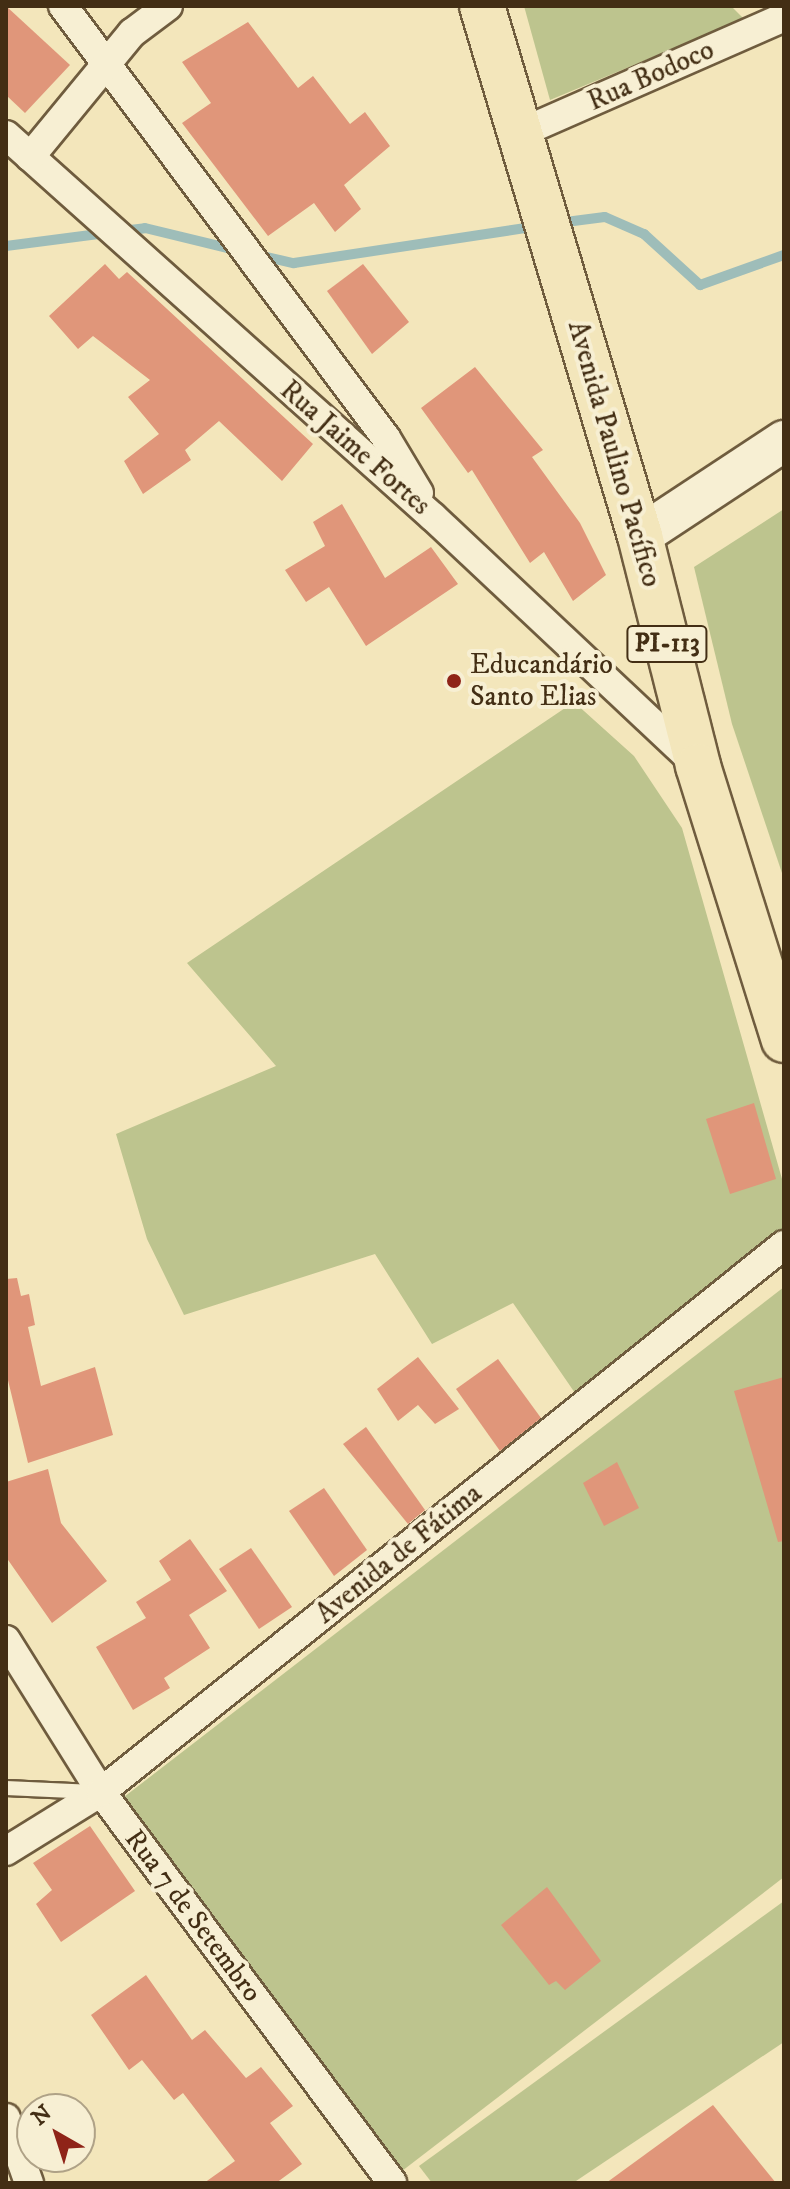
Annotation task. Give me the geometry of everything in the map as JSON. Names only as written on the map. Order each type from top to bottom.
[{"type":"main road","name":"Avenida Paulino Pacífico","points":[[482,6],[640,536],[698,766],[784,1040]]},
{"type":"street","points":[[63,6],[386,438],[433,517]]},
{"type":"street","points":[[30,157],[107,62],[168,6]]},
{"type":"street","name":"Rua Bodoco","points":[[518,134],[784,17]]},
{"type":"street","name":"Rua Jaime Fortes","points":[[6,135],[81,207],[433,517],[698,766]]},
{"type":"street","points":[[640,536],[784,441]]},
{"type":"street","points":[[746,920],[784,962]]},
{"type":"street","name":"Avenida de Fátima","points":[[6,1851],[101,1792],[784,1245]]},
{"type":"street","name":"Rua 7 de Setembro","points":[[6,1640],[101,1792],[392,2183]]},
{"type":"street","points":[[6,2118],[29,2183]]},
{"type":"lane","points":[[6,1788],[101,1792]]},
{"type":"green space","points":[[524,6],[731,6],[744,19],[550,100]]},
{"type":"green space","points":[[784,509],[784,879],[732,724],[694,567]]},
{"type":"green space","points":[[574,702],[634,756],[682,828],[784,1186],[784,1231],[575,1393],[513,1303],[432,1344],[375,1254],[184,1315],[147,1239],[116,1134],[276,1066],[187,963]]},
{"type":"green space","points":[[784,1287],[784,1877],[402,2171],[124,1797]]},
{"type":"green space","points":[[784,1901],[784,2042],[573,2183],[432,2183],[419,2166]]},
{"type":"building","points":[[6,6],[70,65],[25,113],[6,95]]},
{"type":"building","points":[[248,22],[298,88],[313,76],[350,124],[365,112],[390,146],[344,185],[361,209],[335,232],[314,203],[268,236],[182,123],[211,103],[182,62]]},
{"type":"building","points":[[105,264],[119,279],[127,272],[313,444],[282,481],[219,421],[185,450],[191,460],[143,494],[124,461],[159,434],[128,397],[150,380],[93,336],[78,349],[49,316]]},
{"type":"building","points":[[363,264],[409,322],[372,354],[327,291]]},
{"type":"building","points":[[475,367],[543,450],[532,457],[580,523],[606,575],[573,601],[544,552],[530,563],[472,470],[468,473],[421,408]]},
{"type":"building","points":[[342,504],[385,578],[431,547],[458,584],[366,646],[329,587],[306,602],[285,570],[325,546],[313,522]]},
{"type":"building","points":[[754,1103],[776,1179],[730,1194],[706,1119]]},
{"type":"building","points":[[17,1278],[21,1296],[29,1294],[35,1325],[28,1327],[41,1386],[95,1367],[113,1435],[28,1463],[6,1372],[6,1279]]},
{"type":"building","points":[[418,1357],[459,1409],[435,1424],[418,1405],[398,1421],[377,1389]]},
{"type":"building","points":[[498,1359],[541,1418],[500,1451],[456,1389]]},
{"type":"building","points":[[784,1377],[784,1541],[778,1542],[734,1391]]},
{"type":"building","points":[[366,1427],[425,1510],[408,1524],[343,1444]]},
{"type":"building","points":[[617,1462],[639,1508],[604,1526],[583,1483]]},
{"type":"building","points":[[48,1469],[61,1523],[107,1581],[52,1623],[6,1557],[6,1482]]},
{"type":"building","points":[[324,1488],[367,1550],[334,1576],[289,1511]]},
{"type":"building","points":[[190,1539],[227,1591],[189,1615],[210,1648],[164,1678],[170,1688],[133,1710],[96,1647],[146,1618],[136,1602],[171,1580],[159,1561]]},
{"type":"building","points":[[251,1548],[292,1607],[259,1629],[219,1569]]},
{"type":"building","points":[[90,1826],[135,1891],[61,1942],[36,1904],[52,1890],[33,1863]]},
{"type":"building","points":[[547,1887],[601,1961],[565,1990],[556,1981],[549,1985],[501,1925]]},
{"type":"building","points":[[146,1975],[192,2040],[205,2030],[246,2078],[261,2067],[293,2106],[270,2123],[302,2164],[276,2183],[204,2183],[235,2161],[183,2093],[174,2100],[142,2060],[129,2070],[91,2015]]},
{"type":"building","points":[[713,2105],[776,2183],[606,2183]]},
{"type":"waterway","points":[[558,223],[605,217],[644,234],[700,285],[784,255]]},
{"type":"waterway","points":[[258,255],[294,263],[539,226]]},
{"type":"waterway","points":[[122,231],[145,228],[239,251]]},
{"type":"waterway","points":[[6,246],[106,233]]},
{"type":"place","name":"Educandário Santo Elias","points":[[454,681]]}]
